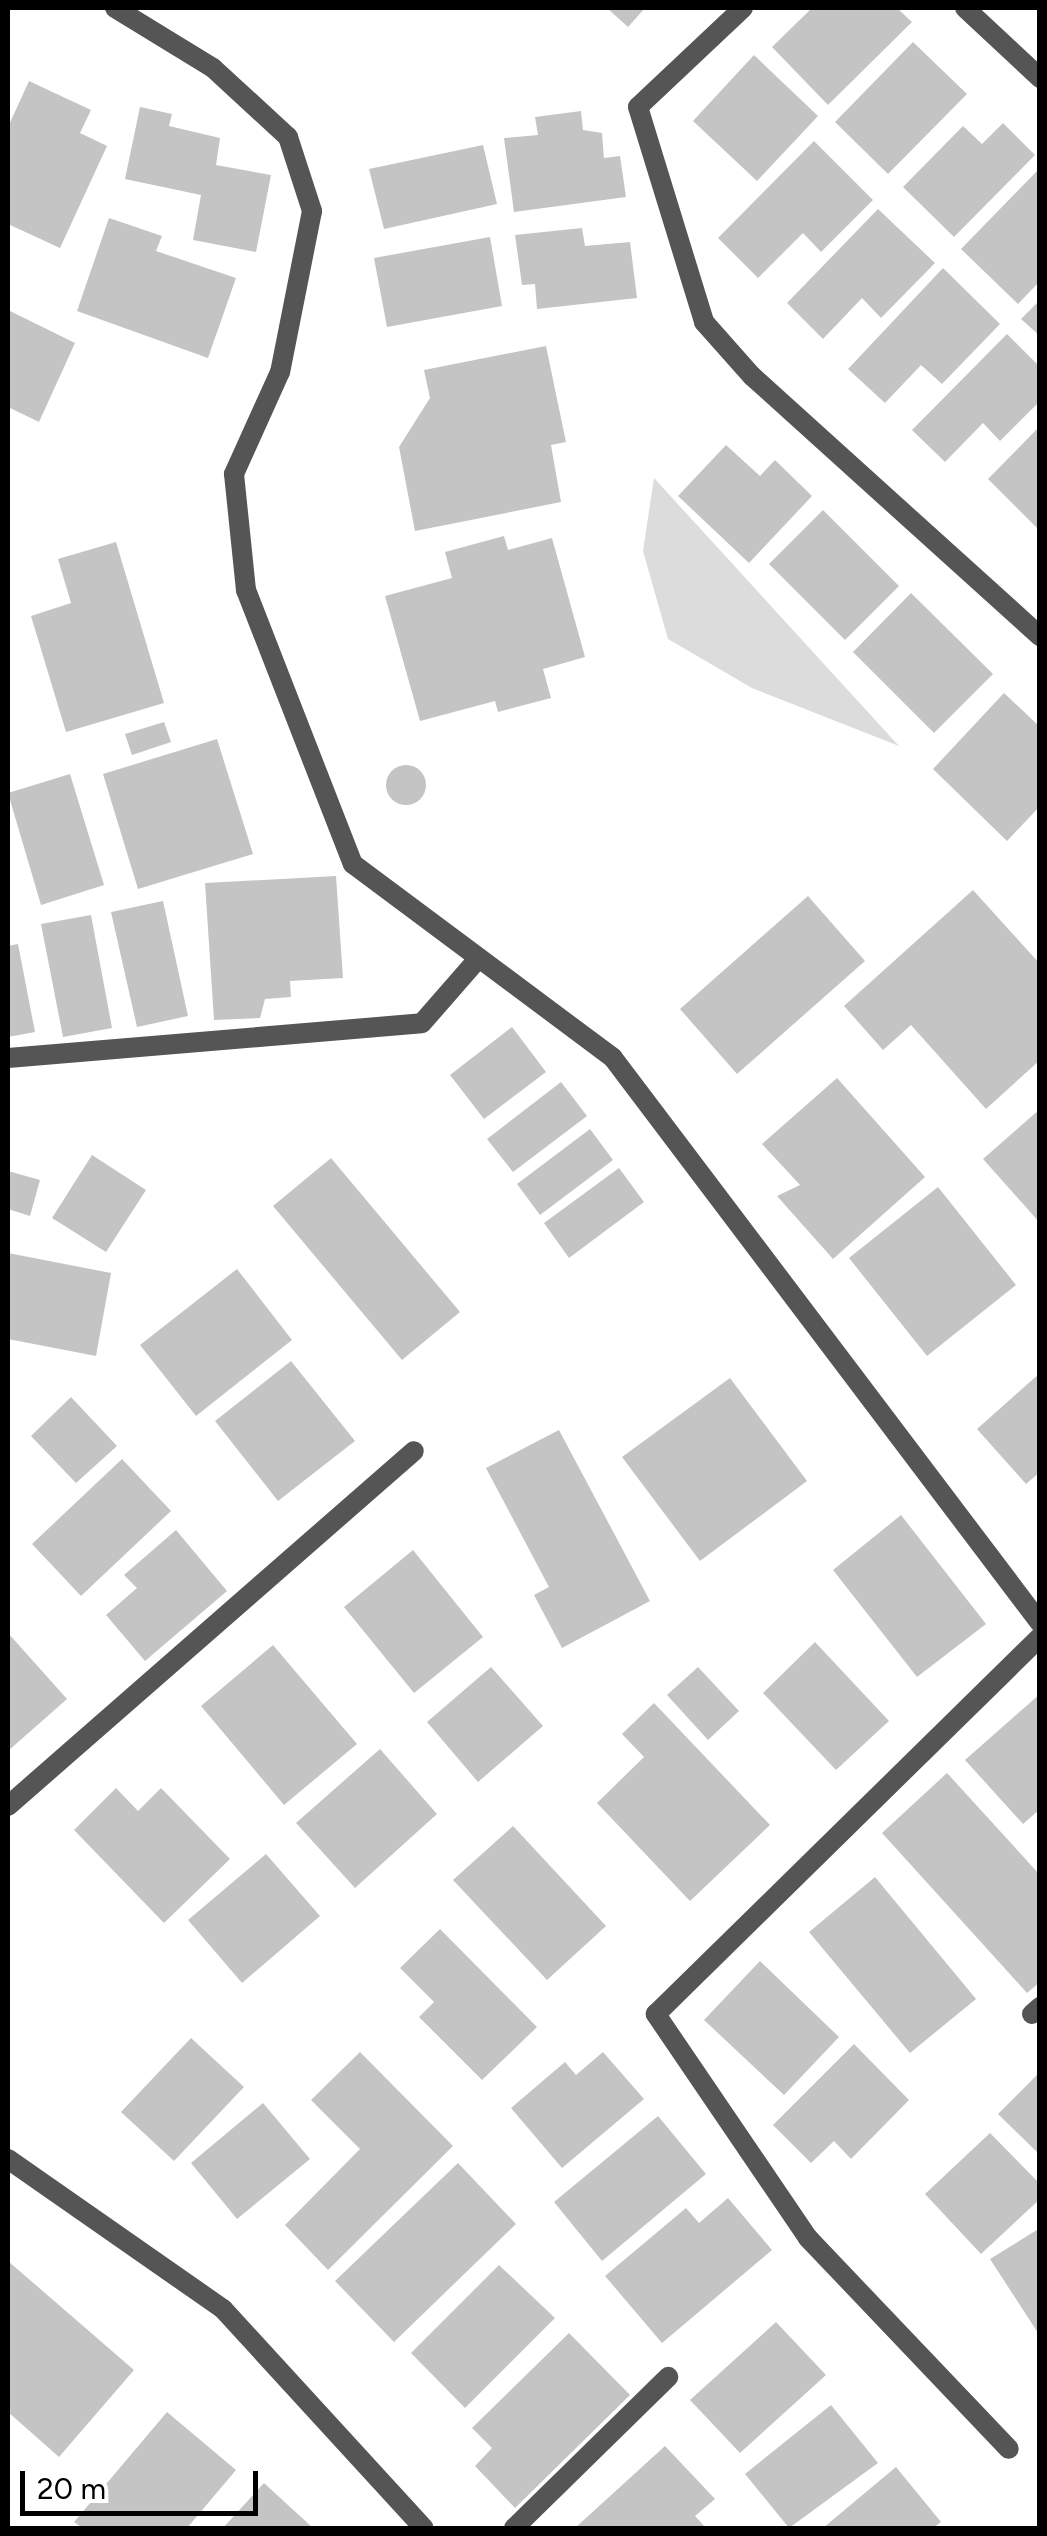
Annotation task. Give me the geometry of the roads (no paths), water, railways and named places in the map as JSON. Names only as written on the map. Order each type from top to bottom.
[{"type":"street","points":[[115,8],[213,68],[288,137],[312,211],[280,372],[234,474],[246,590],[353,864],[476,961],[613,1058],[1040,1623]]},
{"type":"street","points":[[743,8],[638,108],[704,322],[752,376],[1040,636]]},
{"type":"street","points":[[966,8],[1040,78]]},
{"type":"street","points":[[8,1058],[422,1024],[476,961]]},
{"type":"street","points":[[8,1806],[414,1451]]},
{"type":"street","points":[[1008,2449],[808,2238],[656,2014],[1040,1637]]},
{"type":"street","points":[[8,2158],[224,2309],[424,2528]]},
{"type":"street","points":[[514,2528],[668,2376]]}]
